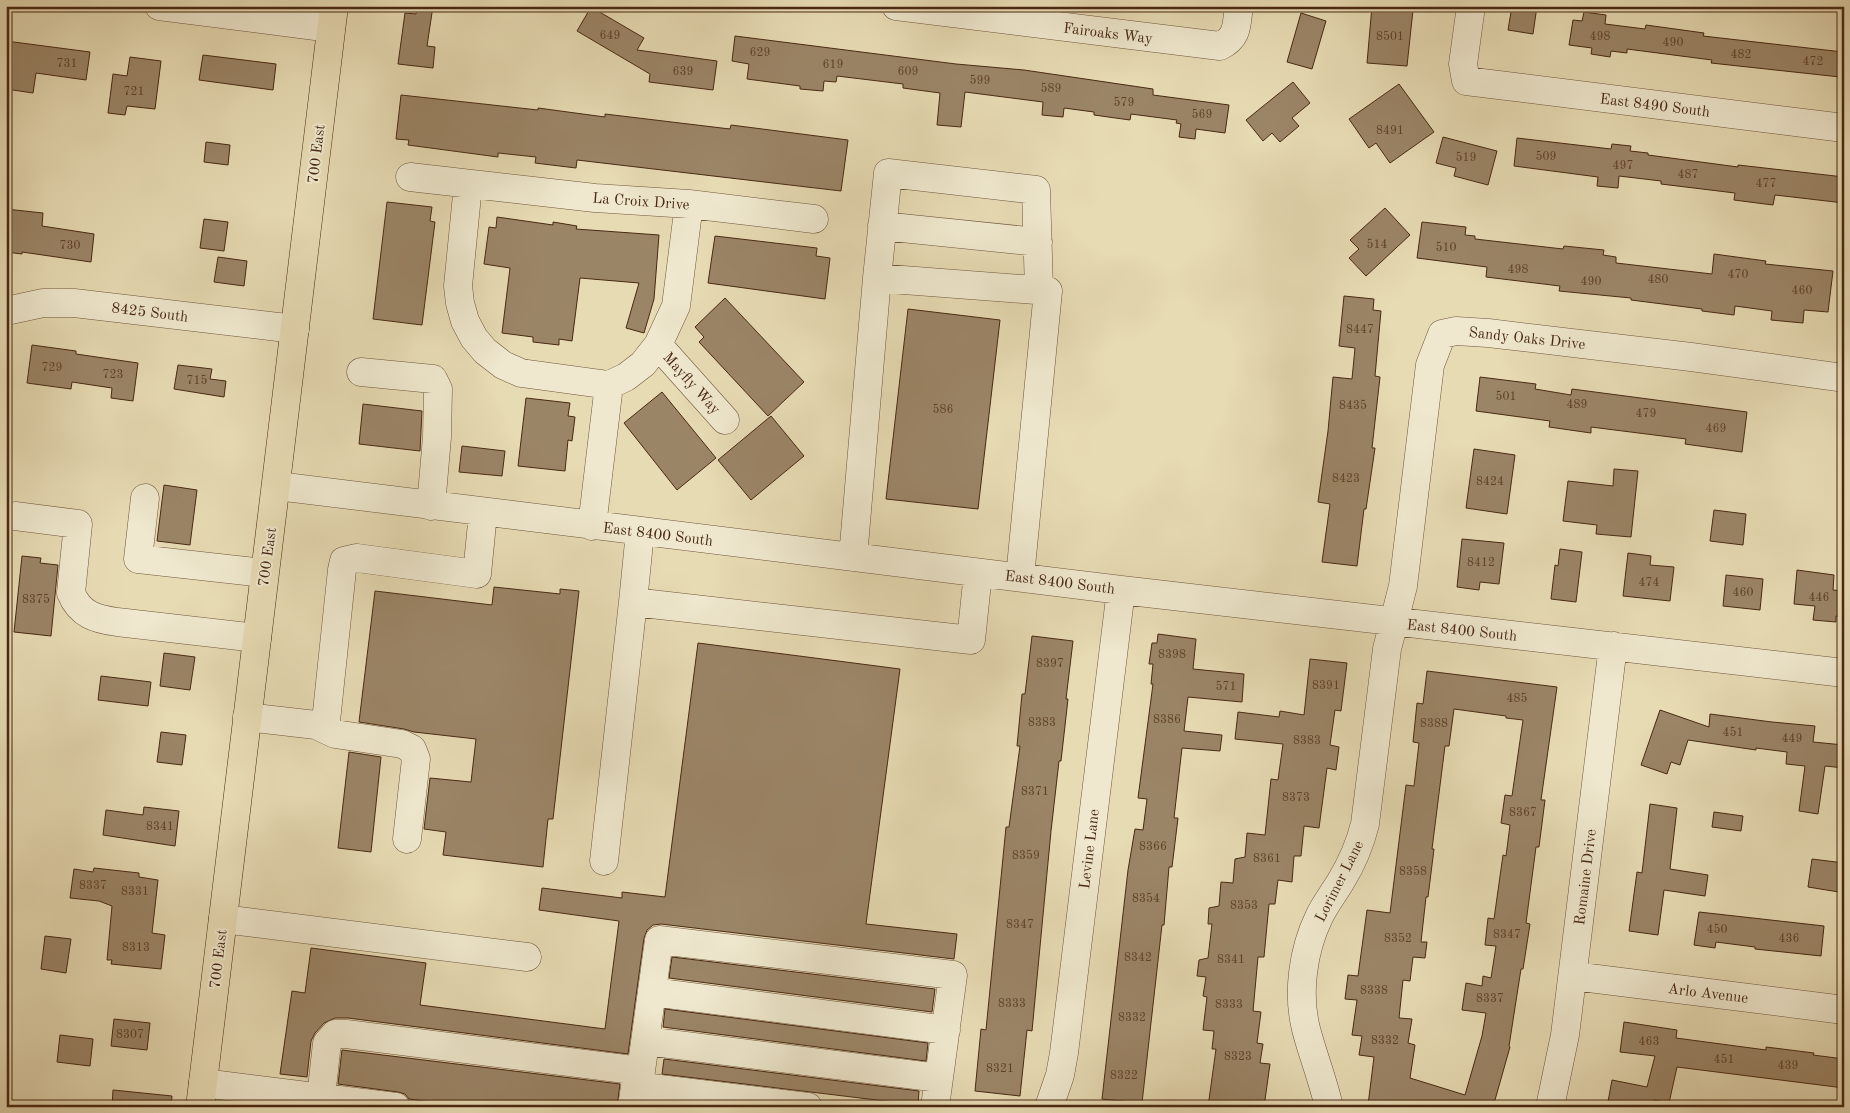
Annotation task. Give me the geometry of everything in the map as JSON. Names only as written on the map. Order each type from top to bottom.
[{"type":"main road","name":"700 East","points":[[201,1095],[332,17]]},
{"type":"street","points":[[159,6],[332,17]]},
{"type":"street","name":"Fairoaks Way","points":[[896,6],[1220,46],[1229,42],[1235,35],[1239,6]]},
{"type":"street","name":"East 8490 South","points":[[1472,6],[1463,64],[1466,81],[1844,128]]},
{"type":"street","points":[[853,557],[888,173],[1036,190],[1039,290]]},
{"type":"street","name":"La Croix Drive","points":[[410,177],[595,198],[689,204],[814,219]]},
{"type":"street","points":[[468,185],[458,286],[465,321],[474,338],[485,352],[503,365],[521,373],[610,384],[626,378],[642,364],[658,345],[676,306],[689,204]]},
{"type":"street","points":[[882,226],[1038,242]]},
{"type":"street","points":[[877,278],[1048,291],[1020,577]]},
{"type":"street","name":"8425 South","points":[[6,311],[43,303],[74,303],[295,330]]},
{"type":"street","name":"Sandy Oaks Drive","points":[[1394,622],[1404,586],[1430,365],[1442,334],[1456,331],[1488,333],[1691,357],[1844,378]]},
{"type":"street","name":"Mayfly Way","points":[[658,345],[725,420]]},
{"type":"street","points":[[361,372],[433,379],[438,389],[437,438],[431,506]]},
{"type":"street","points":[[592,526],[610,384]]},
{"type":"street","name":"East 8400 South","points":[[276,486],[978,573],[1844,673]]},
{"type":"street","points":[[146,498],[138,559],[264,573]]},
{"type":"street","points":[[316,725],[326,721],[344,561],[357,558],[477,574],[483,512]]},
{"type":"street","points":[[15,516],[78,524],[71,593],[75,603],[89,616],[98,620],[257,638]]},
{"type":"street","points":[[604,861],[640,532]]},
{"type":"street","points":[[633,602],[971,640],[978,573]]},
{"type":"street","name":"Levine Lane","points":[[1049,1107],[1060,1075],[1064,1053],[1121,590]]},
{"type":"street","name":"Lorimer Lane","points":[[1329,1107],[1306,1027],[1302,1002],[1303,974],[1309,944],[1319,916],[1352,862],[1360,844],[1365,824],[1387,649],[1394,622]]},
{"type":"street","name":"Romaine Drive","points":[[1550,1107],[1565,1035],[1613,646]]},
{"type":"street","points":[[248,717],[316,725],[334,734],[402,744],[412,749],[416,759],[407,839]]},
{"type":"street","points":[[223,919],[527,957]]},
{"type":"street","points":[[636,1088],[646,1041],[659,940],[953,975],[935,1107]]},
{"type":"street","name":"Arlo Avenue","points":[[1573,976],[1844,1010]]},
{"type":"street","points":[[652,992],[946,1030]]},
{"type":"street","points":[[321,1097],[327,1043],[335,1034],[346,1034],[636,1088],[808,1107]]},
{"type":"street","points":[[646,1041],[940,1078]]},
{"type":"street","points":[[201,1095],[321,1097],[396,1107]]},
{"type":"building","points":[[417,6],[433,6],[427,46],[435,47],[433,68],[398,64],[405,13],[416,14]]},
{"type":"building","points":[[1372,6],[1413,10],[1407,66],[1367,63]]},
{"type":"building","points":[[1512,6],[1537,6],[1533,34],[1508,30]]},
{"type":"building","points":[[591,7],[644,38],[637,50],[717,61],[713,90],[649,82],[650,74],[577,31]]},
{"type":"building","points":[[1584,12],[1606,15],[1605,24],[1645,29],[1646,25],[1704,33],[1703,36],[1843,52],[1840,77],[1711,63],[1712,60],[1627,49],[1627,53],[1611,51],[1610,57],[1591,54],[1592,48],[1569,45],[1573,20],[1582,21]]},
{"type":"building","points":[[1301,13],[1326,21],[1312,69],[1287,62]]},
{"type":"building","points":[[735,36],[956,64],[1024,70],[1153,89],[1153,95],[1229,105],[1225,133],[1196,129],[1195,139],[1179,137],[1181,124],[1176,123],[1177,120],[1131,114],[1130,120],[1094,115],[1094,112],[1064,108],[1063,117],[1042,115],[1043,102],[965,92],[961,127],[937,125],[940,93],[903,88],[903,84],[837,76],[836,82],[824,81],[823,91],[800,89],[800,86],[747,79],[749,64],[732,61]]},
{"type":"building","points":[[6,41],[90,52],[86,80],[36,73],[33,93],[6,89]]},
{"type":"building","points":[[203,55],[276,64],[273,90],[199,80]]},
{"type":"building","points":[[130,57],[161,61],[155,109],[127,106],[125,115],[108,113],[113,74],[127,76]]},
{"type":"building","points":[[1293,82],[1310,103],[1292,118],[1299,126],[1280,142],[1272,133],[1263,141],[1246,120]]},
{"type":"building","points":[[1399,84],[1434,132],[1390,163],[1376,143],[1369,148],[1349,119]]},
{"type":"building","points":[[401,95],[538,110],[538,108],[605,117],[605,114],[730,129],[731,125],[848,140],[841,191],[577,160],[576,168],[535,163],[536,157],[498,153],[498,157],[408,145],[409,140],[396,139]]},
{"type":"building","points":[[1443,137],[1497,151],[1488,185],[1454,176],[1456,168],[1436,163]]},
{"type":"building","points":[[1517,138],[1611,149],[1612,144],[1631,146],[1630,151],[1648,153],[1648,155],[1738,167],[1738,165],[1844,177],[1844,203],[1775,195],[1773,205],[1734,200],[1735,193],[1661,184],[1661,181],[1619,176],[1618,188],[1597,186],[1598,177],[1514,166]]},
{"type":"building","points":[[206,142],[230,145],[228,165],[204,162]]},
{"type":"building","points":[[387,202],[432,207],[430,221],[435,222],[422,325],[373,319]]},
{"type":"building","points":[[1385,208],[1410,235],[1366,276],[1349,258],[1359,249],[1350,240]]},
{"type":"building","points":[[6,209],[43,213],[42,226],[94,234],[91,262],[22,252],[22,254],[6,252]]},
{"type":"building","points":[[497,217],[553,225],[553,222],[577,226],[576,229],[659,235],[654,299],[644,333],[626,328],[639,283],[580,278],[572,341],[559,339],[559,345],[533,342],[533,337],[502,333],[510,268],[484,264],[489,227],[496,228]]},
{"type":"building","points":[[204,219],[228,222],[224,251],[200,248]]},
{"type":"building","points":[[1422,222],[1466,227],[1465,235],[1475,236],[1475,239],[1563,249],[1564,246],[1604,250],[1603,255],[1616,257],[1616,263],[1712,274],[1714,254],[1766,261],[1765,264],[1833,271],[1828,312],[1804,310],[1803,323],[1771,320],[1772,311],[1735,306],[1734,315],[1631,300],[1631,298],[1559,291],[1560,286],[1486,277],[1487,267],[1417,258]]},
{"type":"building","points":[[715,236],[817,248],[816,256],[830,258],[825,299],[708,283]]},
{"type":"building","points":[[218,257],[247,261],[244,286],[214,282]]},
{"type":"building","points":[[1344,296],[1374,299],[1373,310],[1381,311],[1375,376],[1380,377],[1372,448],[1375,448],[1366,509],[1364,509],[1357,566],[1322,562],[1330,504],[1318,502],[1333,377],[1352,379],[1355,348],[1339,346]]},
{"type":"building","points":[[725,298],[804,382],[768,416],[699,342],[704,337],[695,327]]},
{"type":"building","points":[[908,309],[1000,320],[978,509],[886,499]]},
{"type":"building","points":[[32,345],[76,351],[76,354],[138,363],[133,401],[111,398],[112,388],[72,382],[71,389],[27,383]]},
{"type":"building","points":[[178,365],[212,369],[210,379],[226,381],[224,397],[174,389]]},
{"type":"building","points":[[1480,377],[1536,384],[1535,389],[1571,395],[1572,389],[1747,412],[1742,452],[1685,444],[1686,439],[1591,427],[1591,433],[1549,427],[1550,421],[1476,411]]},
{"type":"building","points":[[662,392],[716,458],[677,490],[624,423]]},
{"type":"building","points":[[526,398],[570,403],[568,416],[575,417],[572,441],[568,440],[565,471],[518,466]]},
{"type":"building","points":[[363,404],[422,411],[420,451],[359,444]]},
{"type":"building","points":[[771,416],[804,456],[751,500],[718,460]]},
{"type":"building","points":[[462,446],[505,451],[502,476],[459,472]]},
{"type":"building","points":[[1474,449],[1515,455],[1507,514],[1466,508]]},
{"type":"building","points":[[1614,469],[1638,471],[1631,537],[1596,534],[1597,525],[1563,521],[1568,481],[1613,486]]},
{"type":"building","points":[[164,485],[197,490],[190,545],[157,541]]},
{"type":"building","points":[[1714,510],[1746,514],[1743,545],[1710,541]]},
{"type":"building","points":[[1462,539],[1504,543],[1499,584],[1480,582],[1479,590],[1457,587]]},
{"type":"building","points":[[1560,549],[1582,552],[1576,602],[1551,599],[1555,565],[1558,566]]},
{"type":"building","points":[[1628,553],[1651,556],[1650,565],[1674,567],[1670,601],[1623,596]]},
{"type":"building","points":[[22,556],[41,558],[40,563],[58,565],[51,636],[14,632]]},
{"type":"building","points":[[1797,570],[1834,575],[1833,590],[1844,591],[1844,617],[1836,616],[1836,622],[1813,620],[1815,606],[1794,604]]},
{"type":"building","points":[[1726,575],[1763,579],[1760,610],[1723,606]]},
{"type":"building","points":[[494,587],[560,594],[560,589],[579,591],[553,819],[548,819],[543,867],[443,855],[446,832],[424,829],[430,778],[471,782],[476,739],[414,732],[359,722],[375,591],[492,605]]},
{"type":"building","points":[[1158,634],[1196,639],[1193,669],[1244,674],[1242,702],[1188,697],[1184,731],[1222,735],[1220,751],[1182,748],[1174,818],[1178,818],[1172,867],[1169,867],[1164,925],[1162,925],[1142,1103],[1102,1099],[1128,870],[1135,829],[1143,830],[1147,799],[1138,798],[1153,684],[1151,684],[1153,664],[1149,664],[1152,643],[1157,643]]},
{"type":"building","points":[[1032,636],[1073,641],[1061,761],[1059,761],[1051,831],[1032,1031],[1027,1030],[1020,1096],[975,1091],[981,1029],[986,1030],[1006,827],[1009,827],[1020,746],[1017,746],[1022,694],[1025,694]]},
{"type":"building","points":[[698,643],[900,669],[866,924],[957,934],[954,959],[661,924],[653,925],[647,930],[644,938],[628,1054],[348,1018],[335,1018],[324,1023],[311,1041],[307,1077],[280,1074],[292,991],[305,993],[311,948],[426,963],[420,1005],[605,1029],[619,921],[539,910],[542,888],[622,898],[622,892],[665,897]]},
{"type":"building","points":[[164,653],[195,657],[190,690],[160,686]]},
{"type":"building","points":[[1310,659],[1347,663],[1341,711],[1335,710],[1330,745],[1339,747],[1336,770],[1327,768],[1319,828],[1304,826],[1301,856],[1294,856],[1292,882],[1278,880],[1275,904],[1269,904],[1264,957],[1258,957],[1253,1011],[1261,1012],[1257,1043],[1263,1044],[1260,1063],[1270,1064],[1264,1107],[1208,1107],[1216,1049],[1212,1049],[1214,1031],[1203,1030],[1207,997],[1203,996],[1206,977],[1197,976],[1199,960],[1208,958],[1212,924],[1208,924],[1209,908],[1219,906],[1221,882],[1233,883],[1235,859],[1245,857],[1247,833],[1265,835],[1271,779],[1278,780],[1283,744],[1235,739],[1238,712],[1279,717],[1280,711],[1304,715]]},
{"type":"building","points":[[1427,671],[1557,687],[1541,800],[1545,800],[1539,847],[1536,847],[1526,923],[1530,924],[1523,969],[1521,969],[1510,1047],[1493,1107],[1374,1107],[1368,1105],[1374,1057],[1359,1055],[1362,1036],[1352,1035],[1357,1000],[1345,999],[1348,975],[1358,976],[1367,910],[1390,913],[1406,785],[1414,786],[1419,743],[1413,742],[1417,703],[1423,704]],"holes":[[[1454,709],[1506,716],[1506,718],[1523,720],[1512,796],[1505,795],[1501,823],[1510,825],[1506,856],[1503,855],[1494,919],[1488,918],[1485,945],[1496,946],[1491,978],[1483,976],[1482,986],[1466,983],[1462,1010],[1486,1013],[1482,1036],[1465,1095],[1410,1078],[1415,1045],[1408,1043],[1412,1019],[1399,1018],[1403,980],[1410,981],[1413,957],[1425,958],[1427,942],[1421,942],[1426,897],[1428,897],[1445,746],[1449,746]]]},
{"type":"building","points":[[101,676],[151,682],[148,706],[98,700]]},
{"type":"building","points":[[1660,710],[1709,727],[1710,714],[1815,726],[1813,742],[1844,745],[1844,768],[1825,766],[1818,814],[1799,811],[1805,766],[1786,764],[1787,752],[1756,748],[1756,750],[1688,740],[1680,765],[1671,762],[1667,774],[1641,765]]},
{"type":"building","points":[[161,732],[186,735],[182,765],[157,762]]},
{"type":"building","points":[[349,752],[381,757],[371,852],[338,848]]},
{"type":"building","points":[[1650,804],[1677,808],[1670,869],[1708,875],[1705,896],[1664,890],[1658,935],[1629,931],[1637,872],[1642,873]]},
{"type":"building","points":[[144,807],[179,811],[175,846],[103,835],[106,810],[143,815]]},
{"type":"building","points":[[1714,812],[1743,816],[1741,831],[1712,827]]},
{"type":"building","points":[[1812,859],[1844,863],[1839,892],[1808,887]]},
{"type":"building","points":[[94,868],[139,873],[139,877],[158,880],[152,933],[165,935],[161,969],[111,964],[112,960],[107,960],[112,906],[99,901],[70,898],[74,869],[93,872]]},
{"type":"building","points":[[1699,912],[1824,926],[1821,956],[1755,949],[1755,947],[1716,942],[1715,948],[1694,945]]},
{"type":"building","points":[[45,936],[71,939],[66,973],[41,969]]},
{"type":"building","points":[[672,957],[935,989],[932,1012],[669,978]]},
{"type":"building","points":[[665,1009],[928,1043],[926,1061],[663,1027]]},
{"type":"building","points":[[114,1019],[150,1023],[147,1050],[111,1046]]},
{"type":"building","points":[[1624,1022],[1677,1030],[1676,1038],[1766,1050],[1766,1047],[1814,1053],[1813,1055],[1844,1059],[1844,1088],[1677,1067],[1669,1103],[1654,1100],[1653,1107],[1607,1107],[1612,1080],[1647,1087],[1655,1056],[1620,1052]]},
{"type":"building","points":[[60,1035],[93,1039],[90,1066],[57,1062]]},
{"type":"building","points":[[342,1050],[620,1084],[617,1107],[468,1107],[409,1099],[405,1094],[398,1092],[338,1084]]},
{"type":"building","points":[[664,1059],[919,1091],[918,1105],[662,1074]]},
{"type":"building","points":[[113,1090],[172,1096],[171,1107],[112,1107]]}]
